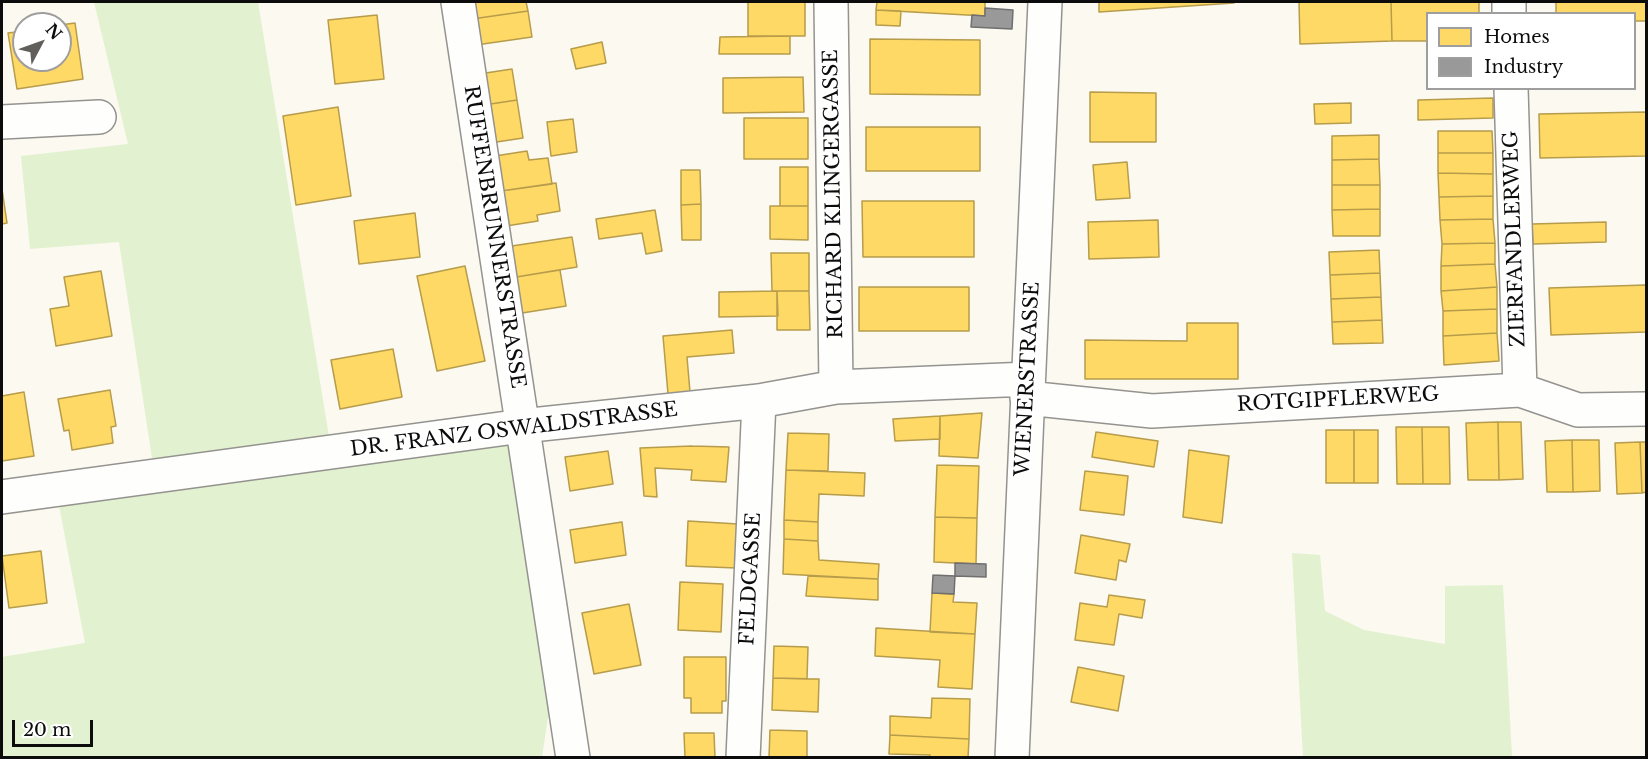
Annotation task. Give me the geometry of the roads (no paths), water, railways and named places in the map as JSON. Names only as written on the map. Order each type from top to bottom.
[{"type":"street","name":"RUFFENBRUNNERSTRASSE","points":[[458,2],[573,758]]},
{"type":"street","name":"RICHARD KLINGERGASSE","points":[[831,2],[836,387]]},
{"type":"street","name":"WIENERSTRASSE","points":[[1012,758],[1045,2]]},
{"type":"street","name":"ZIERFANDLERWEG","points":[[1511,90],[1520,390]]},
{"type":"street","points":[[2,122],[99,117]]},
{"type":"street","name":"DR. FRANZ OSWALDSTRASSE","points":[[2,497],[522,426],[759,401],[836,387],[1027,388]]},
{"type":"street","name":"ROTGIPFLERWEG","points":[[1027,388],[1152,411],[1520,390],[1578,410],[1647,409]]},
{"type":"street","name":"FELDGASSE","points":[[743,758],[759,401]]}]
